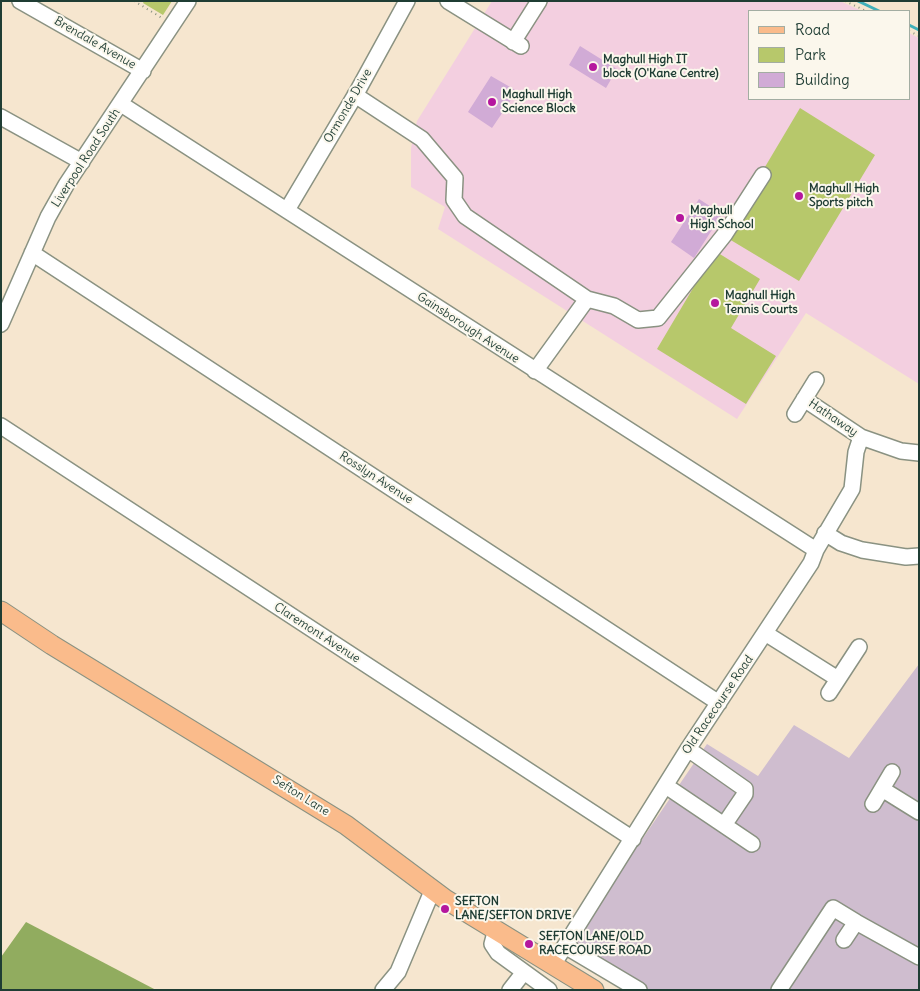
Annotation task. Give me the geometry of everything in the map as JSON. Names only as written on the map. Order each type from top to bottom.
[{"type":"main road","name":"Sefton Lane","points":[[1,611],[52,645],[346,824],[433,889],[594,990]]},
{"type":"street","name":"Brendale Avenue","points":[[20,1],[143,71]]},
{"type":"street","name":"Liverpool Road South","points":[[2,323],[48,218],[82,162],[188,1]]},
{"type":"street","name":"Ormonde Drive","points":[[286,210],[355,95],[407,1]]},
{"type":"street","points":[[448,1],[517,44],[539,1]]},
{"type":"street","points":[[355,95],[422,139],[455,178],[454,200],[460,212],[587,299],[614,306],[638,320],[658,318],[725,234],[763,175]]},
{"type":"street","name":"Gainsborough Avenue","points":[[121,104],[534,371],[816,550]]},
{"type":"street","points":[[1,117],[82,162]]},
{"type":"street","name":"Rosslyn Avenue","points":[[32,253],[720,703]]},
{"type":"street","points":[[534,371],[587,299]]},
{"type":"street","name":"Hathaway","points":[[795,414],[816,380]]},
{"type":"street","name":"Hathaway","points":[[804,398],[861,437],[894,449],[919,453]]},
{"type":"street","name":"Claremont Avenue","points":[[1,426],[633,839]]},
{"type":"street","name":"Old Racecourse Road","points":[[554,965],[688,749],[811,564],[825,533],[852,489],[856,452],[861,437]]},
{"type":"street","points":[[825,533],[841,543],[862,550],[906,557],[919,556]]},
{"type":"street","points":[[765,633],[838,679]]},
{"type":"street","points":[[829,693],[859,647]]},
{"type":"street","points":[[688,749],[746,789],[745,794],[724,825]]},
{"type":"street","points":[[873,804],[892,772]]},
{"type":"street","points":[[666,786],[752,844]]},
{"type":"street","points":[[882,789],[919,812]]},
{"type":"street","points":[[383,990],[398,972],[433,889]]},
{"type":"street","points":[[779,990],[833,908],[919,957]]},
{"type":"street","points":[[844,940],[856,922]]},
{"type":"street","points":[[496,929],[492,944],[498,954],[549,990]]},
{"type":"street","points":[[565,946],[639,990]]},
{"type":"street","points":[[510,990],[524,972]]},
{"type":"path","points":[[134,1],[173,24]]},
{"type":"path","points":[[845,1],[864,10]]},
{"type":"shaded area","name":"Maghull High School","points":[[492,1],[840,1],[860,10],[748,10],[748,100],[910,100],[910,34],[919,38],[919,384],[806,313],[737,419],[438,229],[445,207],[411,187],[411,148],[417,121]]},
{"type":"shaded area","points":[[919,664],[919,990],[625,990],[564,954],[707,744],[758,776],[794,725],[849,758]]},
{"type":"green space","points":[[144,1],[172,1],[163,15],[143,3]]},
{"type":"green space","name":"Maghull High Sports pitch","points":[[800,108],[875,155],[799,281],[724,236]]},
{"type":"green space","name":"Maghull High Tennis Courts","points":[[715,251],[760,279],[731,328],[776,356],[746,404],[657,349]]},
{"type":"green space","points":[[26,922],[156,990],[1,990],[1,957]]},
{"type":"building","name":"Maghull High IT block (O'Kane Centre)","points":[[580,46],[617,69],[606,88],[569,65]]},
{"type":"building","name":"Maghull High Science Block","points":[[491,76],[517,91],[492,128],[468,112]]},
{"type":"building","points":[[699,199],[722,214],[694,258],[671,242]]},
{"type":"waterway","points":[[858,1],[877,10]]},
{"type":"waterway","points":[[910,26],[919,30]]},
{"type":"place","name":"Maghull High IT block (O'Kane Centre)","points":[[593,67]]},
{"type":"place","name":"Maghull High Science Block","points":[[492,102]]},
{"type":"place","name":"Maghull High Sports pitch","points":[[799,196]]},
{"type":"place","name":"Maghull High School","points":[[680,218]]},
{"type":"place","name":"Maghull High Tennis Courts","points":[[715,303]]},
{"type":"place","name":"SEFTON LANE/SEFTON DRIVE","points":[[445,909]]},
{"type":"place","name":"SEFTON LANE/OLD RACECOURSE ROAD","points":[[529,944]]}]
